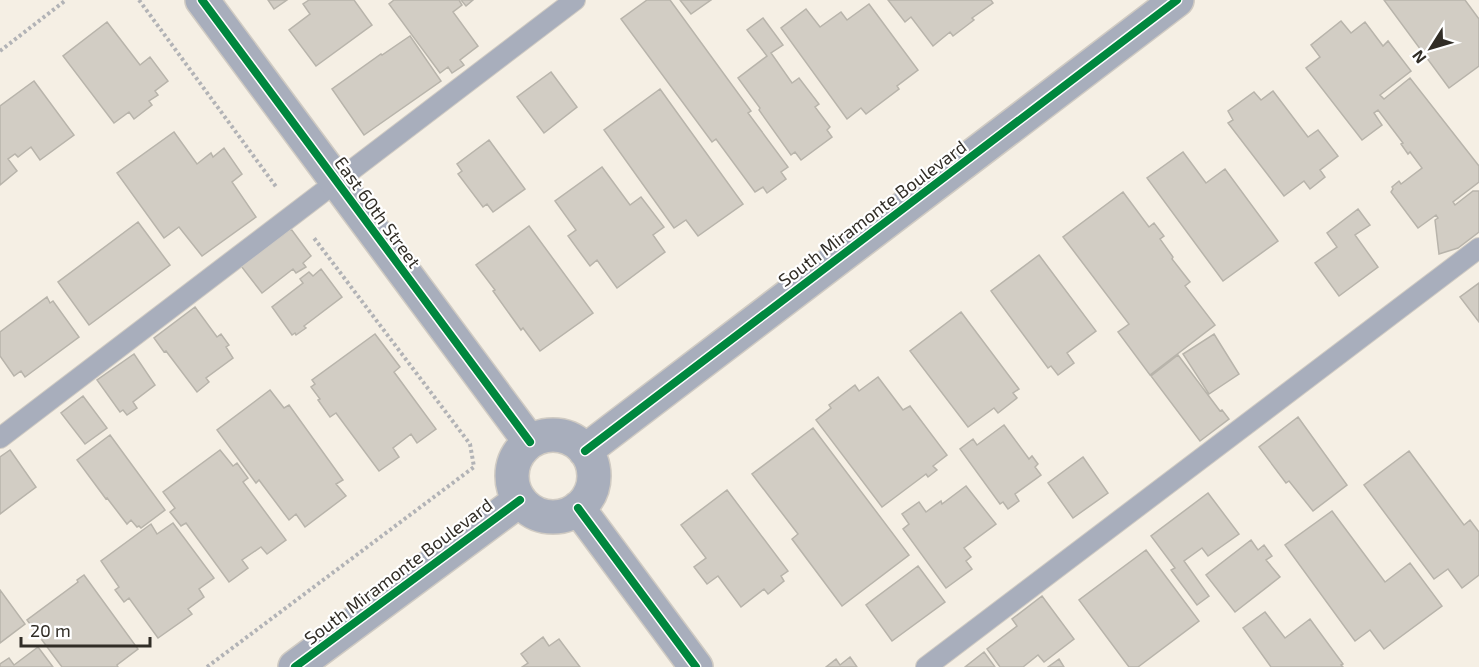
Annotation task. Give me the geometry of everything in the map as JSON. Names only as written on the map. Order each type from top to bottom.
[{"type":"street","name":"East 60th Street","points":[[202,0],[530,442]]},
{"type":"street","name":"South Miramonte Boulevard","points":[[585,451],[1177,0]]},
{"type":"street","points":[[553,435],[576,442],[585,451],[594,474],[587,499],[578,508],[554,517],[529,508],[520,500],[514,488],[512,475],[514,463],[520,451],[530,442],[540,436],[553,435]]},
{"type":"street","name":"South Miramonte Boulevard","points":[[295,667],[520,500]]},
{"type":"street","points":[[578,508],[696,667]]},
{"type":"lane","points":[[0,438],[575,0]]},
{"type":"lane","points":[[926,667],[1479,248]]},
{"type":"path","points":[[0,51],[66,0]]},
{"type":"path","points":[[139,0],[294,213],[470,444],[474,467],[207,667]]},
{"type":"building","points":[[268,0],[287,0],[274,9]]},
{"type":"building","points":[[309,0],[354,0],[372,25],[316,66],[289,30],[310,14],[303,4]]},
{"type":"building","points":[[394,0],[459,0],[462,5],[453,12],[478,46],[460,60],[464,65],[452,73],[448,67],[440,73],[389,4]]},
{"type":"building","points":[[461,0],[473,0],[466,6]]},
{"type":"building","points":[[647,0],[670,0],[751,111],[748,113],[788,167],[781,172],[786,179],[767,193],[763,187],[755,192],[716,139],[712,142],[621,19]]},
{"type":"building","points":[[680,0],[711,0],[691,14]]},
{"type":"building","points":[[888,0],[991,0],[993,3],[953,36],[950,32],[933,46],[911,17],[905,22]]},
{"type":"building","points":[[1384,0],[1465,0],[1479,19],[1479,66],[1449,88]]},
{"type":"building","points":[[869,4],[918,70],[897,86],[899,89],[866,114],[861,108],[847,119],[781,28],[806,9],[820,27],[841,12],[847,20]]},
{"type":"building","points":[[763,18],[783,45],[771,53],[792,83],[799,78],[819,104],[815,107],[830,127],[827,130],[832,137],[801,160],[795,152],[791,155],[738,78],[767,56],[747,30]]},
{"type":"building","points":[[1341,21],[1351,33],[1365,22],[1383,46],[1388,41],[1411,71],[1380,95],[1384,99],[1410,78],[1479,166],[1479,182],[1453,202],[1455,205],[1473,191],[1479,191],[1479,232],[1458,248],[1439,254],[1436,215],[1418,228],[1391,192],[1392,187],[1399,181],[1401,184],[1422,168],[1410,152],[1408,154],[1401,144],[1403,143],[1378,110],[1374,113],[1382,125],[1362,140],[1306,68],[1320,57],[1311,45]]},
{"type":"building","points":[[107,22],[140,65],[150,57],[168,81],[155,91],[158,95],[149,101],[152,105],[134,119],[129,112],[114,123],[63,56]]},
{"type":"building","points":[[410,36],[441,81],[364,135],[332,89]]},
{"type":"building","points":[[551,72],[577,107],[544,133],[517,97]]},
{"type":"building","points":[[34,81],[74,135],[40,160],[31,147],[18,157],[15,154],[8,159],[17,171],[0,185],[0,106]]},
{"type":"building","points":[[660,89],[743,204],[698,236],[686,220],[674,228],[604,130]]},
{"type":"building","points":[[1273,91],[1308,137],[1318,130],[1338,156],[1320,170],[1325,177],[1310,189],[1304,181],[1284,196],[1228,123],[1233,120],[1228,111],[1254,92],[1261,100]]},
{"type":"building","points":[[174,132],[197,164],[211,153],[213,157],[224,148],[242,174],[232,182],[256,217],[202,256],[179,227],[164,238],[117,173]]},
{"type":"building","points":[[489,140],[525,189],[493,212],[487,204],[483,207],[458,174],[462,171],[457,164]]},
{"type":"building","points":[[1183,152],[1206,183],[1225,169],[1278,241],[1223,281],[1147,178]]},
{"type":"building","points":[[602,167],[630,205],[641,197],[664,227],[653,235],[665,252],[617,288],[597,260],[590,266],[568,236],[576,230],[555,201]]},
{"type":"building","points":[[1123,192],[1149,227],[1154,223],[1164,236],[1160,239],[1190,282],[1185,286],[1215,325],[1150,375],[1118,332],[1129,324],[1063,237]]},
{"type":"building","points":[[1358,209],[1370,225],[1355,235],[1378,267],[1339,296],[1315,263],[1337,247],[1327,233]]},
{"type":"building","points":[[138,222],[170,265],[89,325],[58,282]]},
{"type":"building","points":[[529,226],[593,313],[540,351],[523,328],[521,330],[476,265]]},
{"type":"building","points":[[291,229],[311,256],[303,263],[306,267],[296,273],[293,269],[262,293],[241,266]]},
{"type":"building","points":[[1039,255],[1096,331],[1067,353],[1074,363],[1058,375],[1051,366],[1048,368],[991,291]]},
{"type":"building","points":[[321,269],[342,297],[304,326],[306,328],[292,335],[272,307],[303,283],[300,279],[309,272],[313,276]]},
{"type":"building","points":[[1479,283],[1479,322],[1460,297]]},
{"type":"building","points":[[47,297],[50,303],[53,301],[79,337],[25,377],[21,371],[14,376],[0,356],[0,332]]},
{"type":"building","points":[[195,307],[217,337],[221,334],[229,345],[226,347],[233,358],[206,378],[209,382],[197,392],[154,338]]},
{"type":"building","points":[[961,312],[1019,389],[1013,393],[1017,398],[998,413],[994,408],[968,427],[910,351]]},
{"type":"building","points":[[375,334],[400,367],[394,372],[436,429],[417,443],[411,434],[393,448],[399,457],[379,471],[336,413],[330,417],[311,387],[315,384],[312,380]]},
{"type":"building","points":[[1214,334],[1239,374],[1209,394],[1183,354]]},
{"type":"building","points":[[134,354],[155,385],[133,402],[137,408],[127,415],[123,410],[120,412],[97,380]]},
{"type":"building","points":[[1178,355],[1220,411],[1222,410],[1229,419],[1200,441],[1151,376]]},
{"type":"building","points":[[878,377],[903,410],[910,406],[947,455],[933,466],[937,470],[928,477],[926,474],[882,507],[816,420],[831,408],[829,405],[855,385],[859,391]]},
{"type":"building","points":[[270,390],[284,408],[289,405],[343,480],[336,484],[346,496],[305,527],[296,514],[289,520],[259,480],[256,483],[217,430]]},
{"type":"building","points":[[83,396],[107,428],[85,444],[61,413]]},
{"type":"building","points":[[1298,417],[1347,485],[1313,511],[1289,481],[1286,483],[1259,447]]},
{"type":"building","points":[[1004,425],[1029,459],[1032,456],[1038,464],[1035,467],[1041,475],[1015,494],[1019,501],[1008,509],[1003,502],[1000,504],[960,449],[973,439],[977,445]]},
{"type":"building","points":[[813,428],[909,555],[842,606],[792,539],[798,534],[752,474]]},
{"type":"building","points":[[110,435],[165,510],[141,528],[131,520],[127,524],[77,460]]},
{"type":"building","points":[[10,450],[36,487],[0,514],[0,457]]},
{"type":"building","points":[[220,450],[233,466],[237,463],[248,478],[243,482],[286,540],[267,554],[261,547],[242,560],[248,568],[229,582],[186,523],[181,526],[170,512],[175,508],[163,492]]},
{"type":"building","points":[[1409,451],[1464,525],[1470,520],[1479,532],[1479,575],[1462,588],[1448,569],[1434,579],[1364,485]]},
{"type":"building","points":[[1083,457],[1108,493],[1073,518],[1048,483]]},
{"type":"building","points":[[966,486],[996,524],[964,548],[971,557],[966,561],[972,569],[946,588],[903,529],[909,524],[902,514],[919,502],[926,512],[941,501],[942,504]]},
{"type":"building","points":[[727,490],[788,571],[781,576],[784,581],[768,594],[764,589],[741,607],[718,576],[707,584],[694,567],[706,558],[681,525]]},
{"type":"building","points":[[1208,493],[1239,534],[1208,556],[1202,548],[1184,561],[1209,596],[1197,605],[1171,570],[1175,568],[1151,536]]},
{"type":"building","points":[[1332,511],[1385,582],[1410,563],[1442,606],[1384,649],[1370,630],[1355,641],[1285,545]]},
{"type":"building","points":[[173,523],[214,578],[199,589],[204,597],[188,609],[192,614],[158,638],[129,598],[124,602],[115,590],[119,587],[101,561],[151,524],[157,534]]},
{"type":"building","points":[[1251,540],[1258,550],[1264,545],[1272,556],[1266,560],[1280,577],[1235,612],[1206,575]]},
{"type":"building","points":[[1146,550],[1199,621],[1138,667],[1129,667],[1079,600]]},
{"type":"building","points":[[918,566],[945,602],[892,641],[866,605]]},
{"type":"building","points":[[84,575],[138,649],[117,665],[118,667],[62,667],[27,620]]},
{"type":"building","points":[[0,590],[25,624],[0,643]]},
{"type":"building","points":[[1042,596],[1074,639],[1044,662],[1038,655],[1023,667],[1000,667],[987,649],[1017,626],[1012,619]]},
{"type":"building","points":[[1265,612],[1285,638],[1310,619],[1343,667],[1271,667],[1243,628]]},
{"type":"building","points":[[543,637],[549,646],[559,639],[580,667],[522,667],[528,663],[521,654]]},
{"type":"building","points":[[38,647],[53,667],[0,667],[0,664],[9,658],[14,665]]},
{"type":"building","points":[[984,652],[995,667],[965,667]]},
{"type":"building","points":[[850,657],[857,667],[826,667],[836,659],[840,665]]},
{"type":"building","points":[[1059,659],[1064,667],[1048,667]]},
{"type":"cycle path","points":[[202,0],[530,442]]},
{"type":"cycle path","points":[[585,451],[1177,0]]},
{"type":"cycle path","points":[[295,667],[520,500]]},
{"type":"cycle path","points":[[578,508],[696,667]]}]
